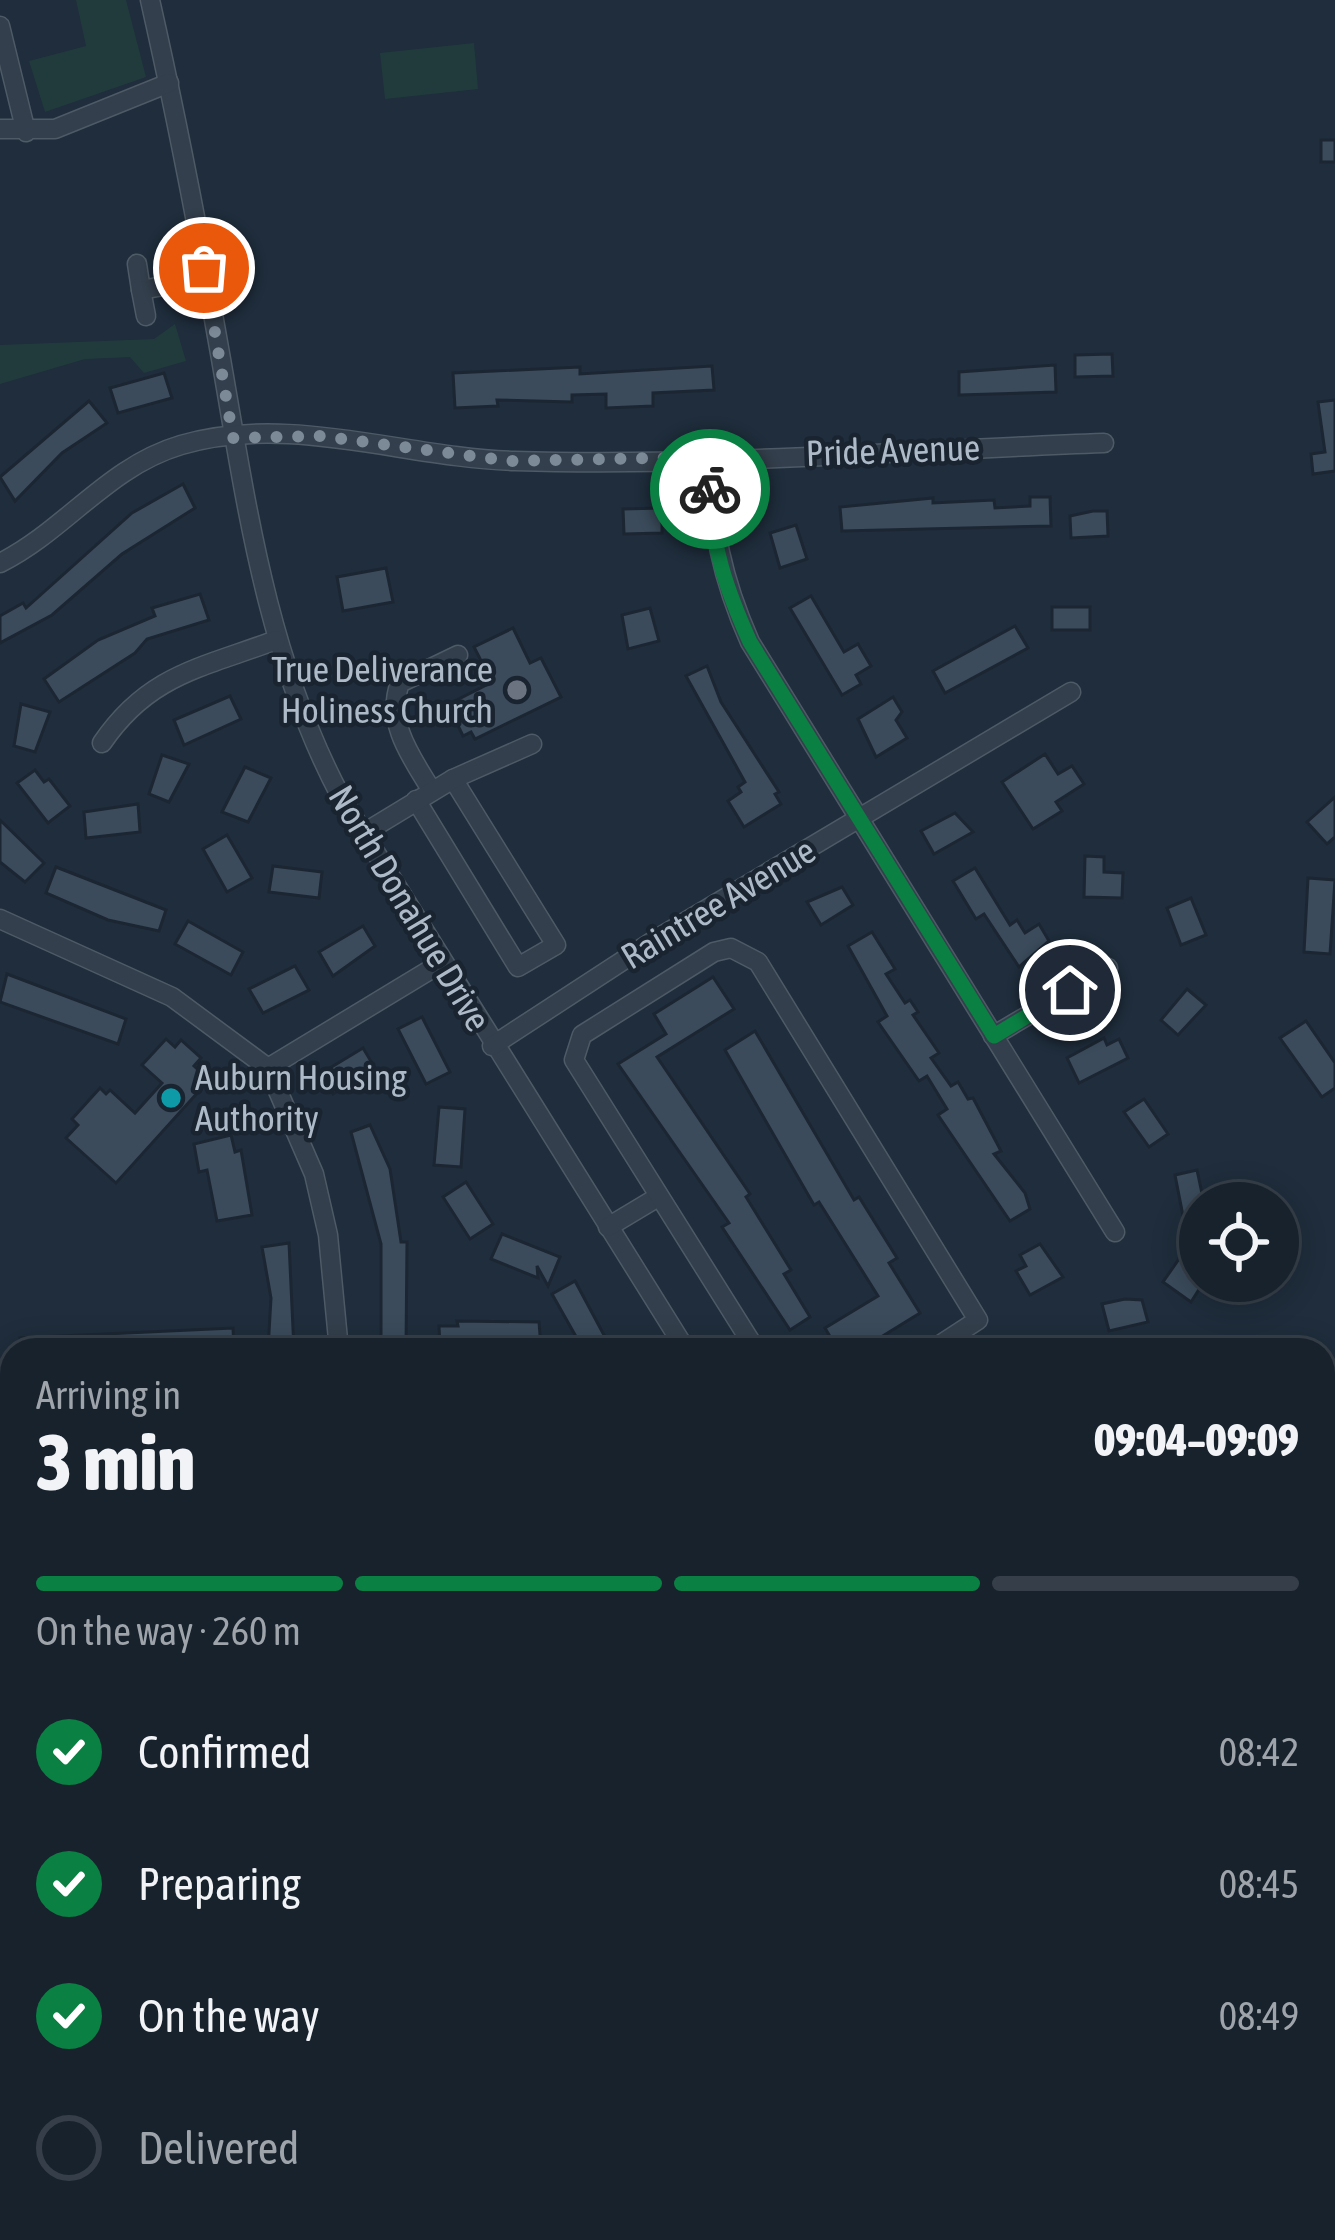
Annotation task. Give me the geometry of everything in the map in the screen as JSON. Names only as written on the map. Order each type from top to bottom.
[{"type":"street","name":"North Donahue Drive","points":[[150,0],[275,640],[332,779],[492,1046],[678,1338]]},
{"type":"street","points":[[0,26],[26,132]]},
{"type":"street","points":[[0,129],[26,132],[89,118],[98,108],[169,83]]},
{"type":"street","points":[[137,264],[146,316]]},
{"type":"street","points":[[140,290],[180,283],[204,268]]},
{"type":"street","name":"Pride Avenue","points":[[0,563],[101,484],[145,458],[187,443],[320,436],[510,461],[1104,442]]},
{"type":"street","points":[[710,457],[713,540],[724,583],[750,642],[1114,1232]]},
{"type":"street","points":[[102,743],[127,706],[166,682],[205,663],[275,640]]},
{"type":"street","points":[[453,779],[556,945],[518,967],[424,796],[394,697],[400,683],[458,655]]},
{"type":"street","name":"Raintree Avenue","points":[[492,1046],[653,941],[1071,692]]},
{"type":"street","points":[[364,833],[453,779],[532,744]]},
{"type":"street","points":[[0,919],[172,997],[268,1069],[314,1174],[328,1235],[338,1338]]},
{"type":"street","points":[[653,941],[676,976]]},
{"type":"street","points":[[748,1338],[580,1076],[574,1047],[582,1035],[714,952],[731,948],[758,962],[978,1320],[950,1338]]},
{"type":"street","points":[[268,1069],[443,962]]},
{"type":"street","points":[[994,1036],[1108,968]]},
{"type":"street","points":[[608,1227],[658,1197]]},
{"type":"green space","points":[[76,0],[126,0],[146,77],[45,112],[29,61],[86,46]]},
{"type":"green space","points":[[474,43],[478,89],[385,99],[380,53]]},
{"type":"green space","points":[[175,324],[186,361],[144,373],[130,357],[85,359],[0,384],[0,345],[154,339]]},
{"type":"building","points":[[1321,140],[1335,140],[1335,162],[1321,162]]},
{"type":"building","points":[[1112,354],[1113,376],[1075,377],[1075,355]]},
{"type":"building","points":[[1055,365],[1056,392],[959,395],[959,372]]},
{"type":"building","points":[[712,366],[714,390],[653,393],[653,406],[606,408],[606,394],[572,395],[572,402],[497,400],[498,406],[455,408],[453,373],[580,367],[580,374]]},
{"type":"building","points":[[164,373],[172,398],[118,413],[110,388]]},
{"type":"building","points":[[1335,400],[1335,471],[1313,474],[1311,454],[1325,452],[1318,402]]},
{"type":"building","points":[[89,401],[107,423],[62,453],[15,501],[0,477]]},
{"type":"building","points":[[183,484],[195,508],[122,554],[52,615],[0,643],[0,616],[23,603],[26,608],[132,513]]},
{"type":"building","points":[[1030,497],[1050,497],[1051,526],[842,531],[840,507],[933,498],[933,503],[994,500],[995,508],[1030,506]]},
{"type":"building","points":[[662,508],[662,533],[624,534],[623,509]]},
{"type":"building","points":[[1107,511],[1108,536],[1071,538],[1070,516]]},
{"type":"building","points":[[796,525],[807,559],[780,568],[770,533]]},
{"type":"building","points":[[386,568],[393,602],[343,611],[337,577]]},
{"type":"building","points":[[200,594],[209,620],[147,639],[135,653],[59,702],[44,679],[98,640],[155,616],[152,608]]},
{"type":"building","points":[[811,596],[844,652],[858,644],[871,666],[856,675],[861,684],[842,695],[790,608]]},
{"type":"building","points":[[1052,607],[1090,607],[1090,630],[1052,630]]},
{"type":"building","points":[[650,608],[659,641],[628,649],[622,615]]},
{"type":"building","points":[[1015,626],[1028,648],[945,693],[933,671]]},
{"type":"building","name":"True Deliverance Holiness Church","points":[[513,628],[530,663],[541,658],[561,697],[475,739],[471,732],[463,736],[451,711],[458,708],[455,701],[492,682],[474,647]]},
{"type":"building","points":[[707,666],[721,702],[779,792],[775,794],[781,804],[744,827],[728,801],[741,792],[738,787],[745,782],[686,676]]},
{"type":"building","points":[[230,696],[241,719],[184,745],[174,720]]},
{"type":"building","points":[[893,697],[902,712],[896,720],[907,738],[876,757],[858,719]]},
{"type":"building","points":[[21,704],[50,712],[35,752],[14,746]]},
{"type":"building","points":[[1045,754],[1058,774],[1072,766],[1084,784],[1056,802],[1062,811],[1033,829],[1002,782]]},
{"type":"building","points":[[162,755],[189,764],[169,802],[149,794]]},
{"type":"building","points":[[245,767],[271,778],[248,822],[222,812]]},
{"type":"building","points":[[35,770],[44,782],[49,779],[70,806],[48,823],[17,783]]},
{"type":"building","points":[[1335,797],[1335,837],[1327,844],[1307,822]]},
{"type":"building","points":[[138,804],[140,832],[86,838],[84,812]]},
{"type":"building","points":[[955,813],[973,832],[934,854],[921,831]]},
{"type":"building","points":[[0,820],[44,863],[25,882],[0,862]]},
{"type":"building","points":[[227,835],[252,878],[227,892],[203,849]]},
{"type":"building","points":[[1085,856],[1104,857],[1104,872],[1123,873],[1122,898],[1084,897]]},
{"type":"building","points":[[273,866],[322,872],[319,898],[269,892]]},
{"type":"building","points":[[56,867],[166,910],[159,931],[108,920],[46,893]]},
{"type":"building","points":[[975,868],[1010,925],[1017,920],[1025,933],[1039,924],[1049,941],[1019,967],[984,914],[976,919],[953,881]]},
{"type":"building","points":[[1308,878],[1335,880],[1330,954],[1304,952]]},
{"type":"building","points":[[842,887],[853,905],[821,925],[807,902]]},
{"type":"building","points":[[1191,898],[1206,935],[1181,945],[1167,908]]},
{"type":"building","points":[[188,921],[243,952],[231,975],[175,944]]},
{"type":"building","points":[[363,926],[375,946],[333,976],[319,952]]},
{"type":"building","points":[[872,932],[895,969],[886,974],[905,1003],[910,1000],[918,1012],[913,1015],[939,1053],[931,1058],[951,1086],[958,1082],[968,1099],[973,1098],[1001,1151],[994,1154],[1025,1193],[1030,1209],[1010,1221],[938,1115],[947,1109],[927,1076],[919,1081],[878,1022],[887,1016],[848,946]]},
{"type":"building","points":[[295,966],[309,990],[263,1013],[249,989]]},
{"type":"building","points":[[7,974],[126,1019],[118,1044],[0,1002]]},
{"type":"building","points":[[713,977],[734,1009],[657,1057],[750,1194],[746,1197],[791,1270],[784,1274],[810,1317],[790,1330],[722,1227],[729,1223],[618,1064],[666,1034],[654,1014]]},
{"type":"building","points":[[1187,989],[1206,1005],[1178,1035],[1161,1020]]},
{"type":"building","points":[[422,1017],[450,1072],[426,1084],[398,1029]]},
{"type":"building","points":[[1306,1021],[1335,1063],[1335,1088],[1322,1097],[1280,1038]]},
{"type":"building","points":[[755,1031],[854,1200],[859,1197],[897,1258],[889,1263],[920,1313],[879,1338],[831,1338],[825,1328],[878,1296],[819,1202],[814,1205],[725,1050]]},
{"type":"building","points":[[1104,1038],[1107,1045],[1119,1039],[1128,1058],[1079,1083],[1067,1058]]},
{"type":"building","points":[[166,1039],[175,1047],[181,1040],[201,1058],[194,1066],[209,1080],[116,1183],[66,1138],[78,1125],[72,1119],[100,1088],[106,1094],[110,1090],[135,1113],[162,1083],[142,1065]]},
{"type":"building","points":[[363,1048],[375,1068],[333,1094],[320,1074]]},
{"type":"building","points":[[1144,1099],[1168,1134],[1149,1147],[1124,1112]]},
{"type":"building","points":[[439,1107],[465,1109],[461,1167],[434,1165]]},
{"type":"building","points":[[370,1125],[390,1169],[401,1242],[407,1242],[406,1338],[381,1337],[381,1244],[351,1132]]},
{"type":"building","points":[[231,1135],[235,1152],[241,1150],[252,1215],[217,1221],[207,1170],[199,1172],[194,1144]]},
{"type":"building","points":[[1197,1170],[1200,1182],[1179,1182],[1179,1195],[1175,1175]]},
{"type":"building","points":[[466,1182],[493,1224],[470,1239],[443,1197]]},
{"type":"building","points":[[502,1234],[560,1257],[548,1286],[537,1266],[538,1278],[491,1259]]},
{"type":"building","points":[[289,1243],[293,1338],[269,1338],[271,1298],[262,1247]]},
{"type":"building","points":[[1040,1244],[1063,1277],[1030,1295],[1016,1271],[1026,1266],[1020,1255]]},
{"type":"building","points":[[1179,1259],[1179,1293],[1163,1282]]},
{"type":"building","points":[[575,1281],[605,1337],[577,1338],[552,1294]]},
{"type":"building","points":[[1142,1300],[1148,1322],[1109,1331],[1102,1304]]},
{"type":"building","points":[[457,1321],[539,1322],[540,1338],[440,1338],[439,1326],[458,1326]]},
{"type":"building","points":[[233,1328],[233,1338],[20,1338]]},
{"type":"way so far","points":[[204,268],[233,438],[320,436],[510,461],[710,457],[710,489]]},
{"type":"place","name":"True Deliverance Holiness Church","points":[[517,690]]},
{"type":"place","name":"Auburn Housing Authority","points":[[171,1098]]},
{"type":"route","points":[[710,489],[713,540],[724,583],[750,642],[994,1036],[1070,990]]}]
